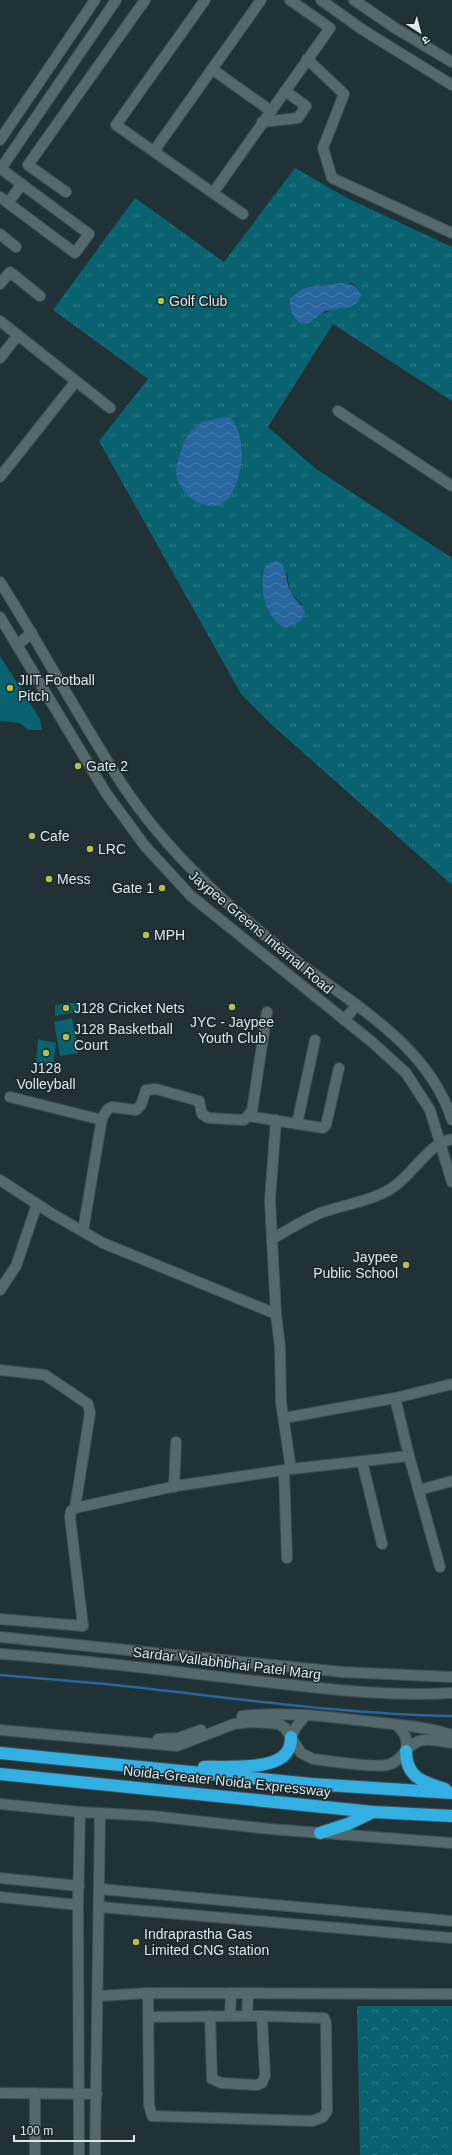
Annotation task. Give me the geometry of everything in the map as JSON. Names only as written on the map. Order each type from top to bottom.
[{"type":"highway","points":[[171,1770],[259,1766],[281,1758],[287,1752],[291,1737]]},
{"type":"highway","points":[[406,1751],[406,1762],[412,1774],[431,1785],[452,1792]]},
{"type":"highway","name":"Noida-Greater Noida Expressway","points":[[0,1753],[341,1786],[452,1792]]},
{"type":"highway","name":"Noida-Greater Noida Expressway","points":[[0,1774],[373,1812],[452,1816]]},
{"type":"highway","points":[[320,1833],[348,1824],[373,1812]]},
{"type":"street","points":[[0,140],[95,0]]},
{"type":"street","points":[[22,184],[4,200],[75,253],[89,234],[22,184],[0,169],[116,0]]},
{"type":"street","points":[[66,192],[28,165],[145,0]]},
{"type":"street","points":[[205,0],[116,125],[243,214]]},
{"type":"street","points":[[154,151],[261,0]]},
{"type":"street","points":[[213,193],[330,28],[290,0]]},
{"type":"street","points":[[321,0],[363,30],[452,85]]},
{"type":"street","points":[[354,0],[395,28],[452,62]]},
{"type":"street","points":[[307,59],[344,94],[323,148],[332,178],[452,233]]},
{"type":"street","points":[[212,69],[271,111]]},
{"type":"street","points":[[262,122],[298,118],[306,106],[285,91]]},
{"type":"street","points":[[0,234],[16,247]]},
{"type":"street","points":[[0,284],[10,272],[40,296]]},
{"type":"street","points":[[0,321],[110,408]]},
{"type":"street","points":[[0,358],[18,335]]},
{"type":"street","points":[[0,477],[76,381]]},
{"type":"street","points":[[338,412],[452,486]]},
{"type":"street","name":"Jaypee Greens Internal Road","points":[[0,582],[123,785],[163,838],[210,888],[289,955],[386,1026],[424,1068],[448,1109],[452,1120]]},
{"type":"street","name":"Jaypee Greens Internal Road","points":[[0,617],[106,793],[145,846],[191,896],[344,1020],[406,1073],[430,1110],[441,1141],[452,1182]]},
{"type":"street","points":[[17,644],[32,633]]},
{"type":"street","points":[[344,1020],[356,1005]]},
{"type":"street","points":[[248,1116],[254,1105],[267,1012]]},
{"type":"street","points":[[297,1124],[315,1040]]},
{"type":"street","points":[[83,1231],[102,1118],[108,1109],[112,1107],[136,1110],[139,1108],[144,1092],[150,1088],[194,1099],[201,1104],[202,1114],[208,1118],[238,1121],[248,1116],[322,1128],[325,1127],[339,1068]]},
{"type":"street","points":[[10,1097],[92,1118],[102,1118]]},
{"type":"street","points":[[276,1120],[270,1200],[276,1314],[280,1347],[280,1386],[288,1470],[287,1558]]},
{"type":"street","points":[[272,1239],[311,1217],[391,1189],[411,1173],[428,1152],[441,1141],[452,1139]]},
{"type":"street","points":[[0,1180],[103,1243],[149,1264],[276,1314]]},
{"type":"street","points":[[0,1290],[16,1266],[37,1204]]},
{"type":"street","points":[[0,1370],[44,1375],[82,1398],[88,1404],[90,1413],[75,1508],[71,1512],[70,1517],[83,1626],[0,1619]]},
{"type":"street","points":[[284,1418],[395,1398],[452,1384]]},
{"type":"street","points":[[395,1398],[409,1456],[440,1567]]},
{"type":"street","points":[[174,1486],[176,1442]]},
{"type":"street","points":[[75,1508],[174,1486],[288,1470],[409,1456]]},
{"type":"street","points":[[362,1461],[382,1544]]},
{"type":"street","points":[[419,1490],[452,1481]]},
{"type":"street","name":"Sardar Vallabhbhai Patel Marg","points":[[0,1637],[342,1672],[452,1677]]},
{"type":"street","name":"Sardar Vallabhbhai Patel Marg","points":[[0,1654],[59,1658],[329,1689],[422,1695],[452,1693]]},
{"type":"street","points":[[132,1741],[178,1738],[234,1718],[272,1713],[306,1715],[422,1728],[452,1735]]},
{"type":"street","points":[[291,1737],[296,1727],[306,1715]]},
{"type":"street","points":[[0,1730],[177,1746],[219,1728],[251,1722],[279,1724],[291,1737],[302,1753],[313,1759],[388,1765],[401,1758],[406,1751],[419,1741],[425,1739],[452,1743]]},
{"type":"street","points":[[397,1725],[406,1735],[408,1741],[406,1751]]},
{"type":"street","points":[[0,1804],[80,1812],[152,1816],[320,1833],[452,1843]]},
{"type":"street","points":[[79,2155],[77,2094],[80,1812]]},
{"type":"street","points":[[95,2155],[99,1996],[100,1813]]},
{"type":"street","points":[[0,1878],[79,1886]]},
{"type":"street","points":[[100,1889],[452,1921]]},
{"type":"street","points":[[0,1897],[78,1905]]},
{"type":"street","points":[[100,1907],[452,1938]]},
{"type":"street","points":[[99,1996],[148,1993],[452,1994]]},
{"type":"street","points":[[148,1993],[148,2105],[152,2116],[312,2121],[323,2117],[327,2111],[326,2023],[324,2018],[262,2016],[149,2017]]},
{"type":"street","points":[[230,2016],[231,1994]]},
{"type":"street","points":[[248,1994],[248,2016]]},
{"type":"street","points":[[210,2016],[212,2079],[221,2084],[257,2085],[262,2083],[265,2076],[262,2016]]},
{"type":"street","points":[[0,2093],[97,2094]]},
{"type":"street","points":[[35,2093],[35,2155]]},
{"type":"green space","points":[[295,168],[347,198],[452,247],[452,401],[333,324],[268,427],[316,469],[452,558],[452,885],[271,724],[241,694],[99,441],[148,379],[53,310],[135,198],[224,262]],"holes":[[[339,283],[352,283],[359,289],[334,309],[319,315],[290,298],[303,288]],[[275,561],[287,574],[290,592],[302,604],[301,621]]]},
{"type":"green space","name":"JIIT Football Pitch","points":[[0,656],[40,719],[42,730],[28,730],[20,723],[0,721]]},
{"type":"green space","name":"J128 Cricket Nets","points":[[79,1002],[77,1012],[55,1016],[55,1005]]},
{"type":"green space","name":"J128 Basketball Court","points":[[72,1018],[78,1053],[60,1056],[54,1022]]},
{"type":"green space","name":"J128 Volleyball","points":[[38,1039],[56,1043],[53,1065],[36,1062]]},
{"type":"green space","points":[[357,2006],[452,2006],[452,2155],[360,2155]]},
{"type":"water","points":[[339,283],[350,284],[357,288],[361,295],[357,303],[350,307],[325,311],[309,323],[301,324],[293,316],[290,298],[303,288]]},
{"type":"water","points":[[230,417],[239,433],[242,453],[235,488],[228,499],[220,504],[212,506],[203,505],[187,495],[177,479],[176,468],[181,450],[189,434],[199,424],[209,420]]},
{"type":"water","points":[[275,561],[282,563],[290,591],[305,611],[301,621],[286,628],[272,617],[263,591],[266,565]]},
{"type":"waterway","points":[[0,1675],[106,1684],[279,1704],[365,1712],[452,1716]]},
{"type":"place","name":"Golf Club","points":[[161,301]]},
{"type":"place","name":"JIIT Football Pitch","points":[[10,688]]},
{"type":"place","name":"Gate 2","points":[[78,766]]},
{"type":"place","name":"Cafe","points":[[32,836]]},
{"type":"place","name":"LRC","points":[[90,849]]},
{"type":"place","name":"Mess","points":[[49,879]]},
{"type":"place","name":"Gate 1","points":[[162,888]]},
{"type":"place","name":"MPH","points":[[146,935]]},
{"type":"place","name":"JYC - Jaypee Youth Club","points":[[232,1007]]},
{"type":"place","name":"J128 Cricket Nets","points":[[66,1008]]},
{"type":"place","name":"J128 Basketball Court","points":[[66,1037]]},
{"type":"place","name":"J128 Volleyball","points":[[46,1053]]},
{"type":"place","name":"Jaypee Public School","points":[[406,1265]]},
{"type":"place","name":"Indraprastha Gas Limited CNG station","points":[[136,1942]]}]
